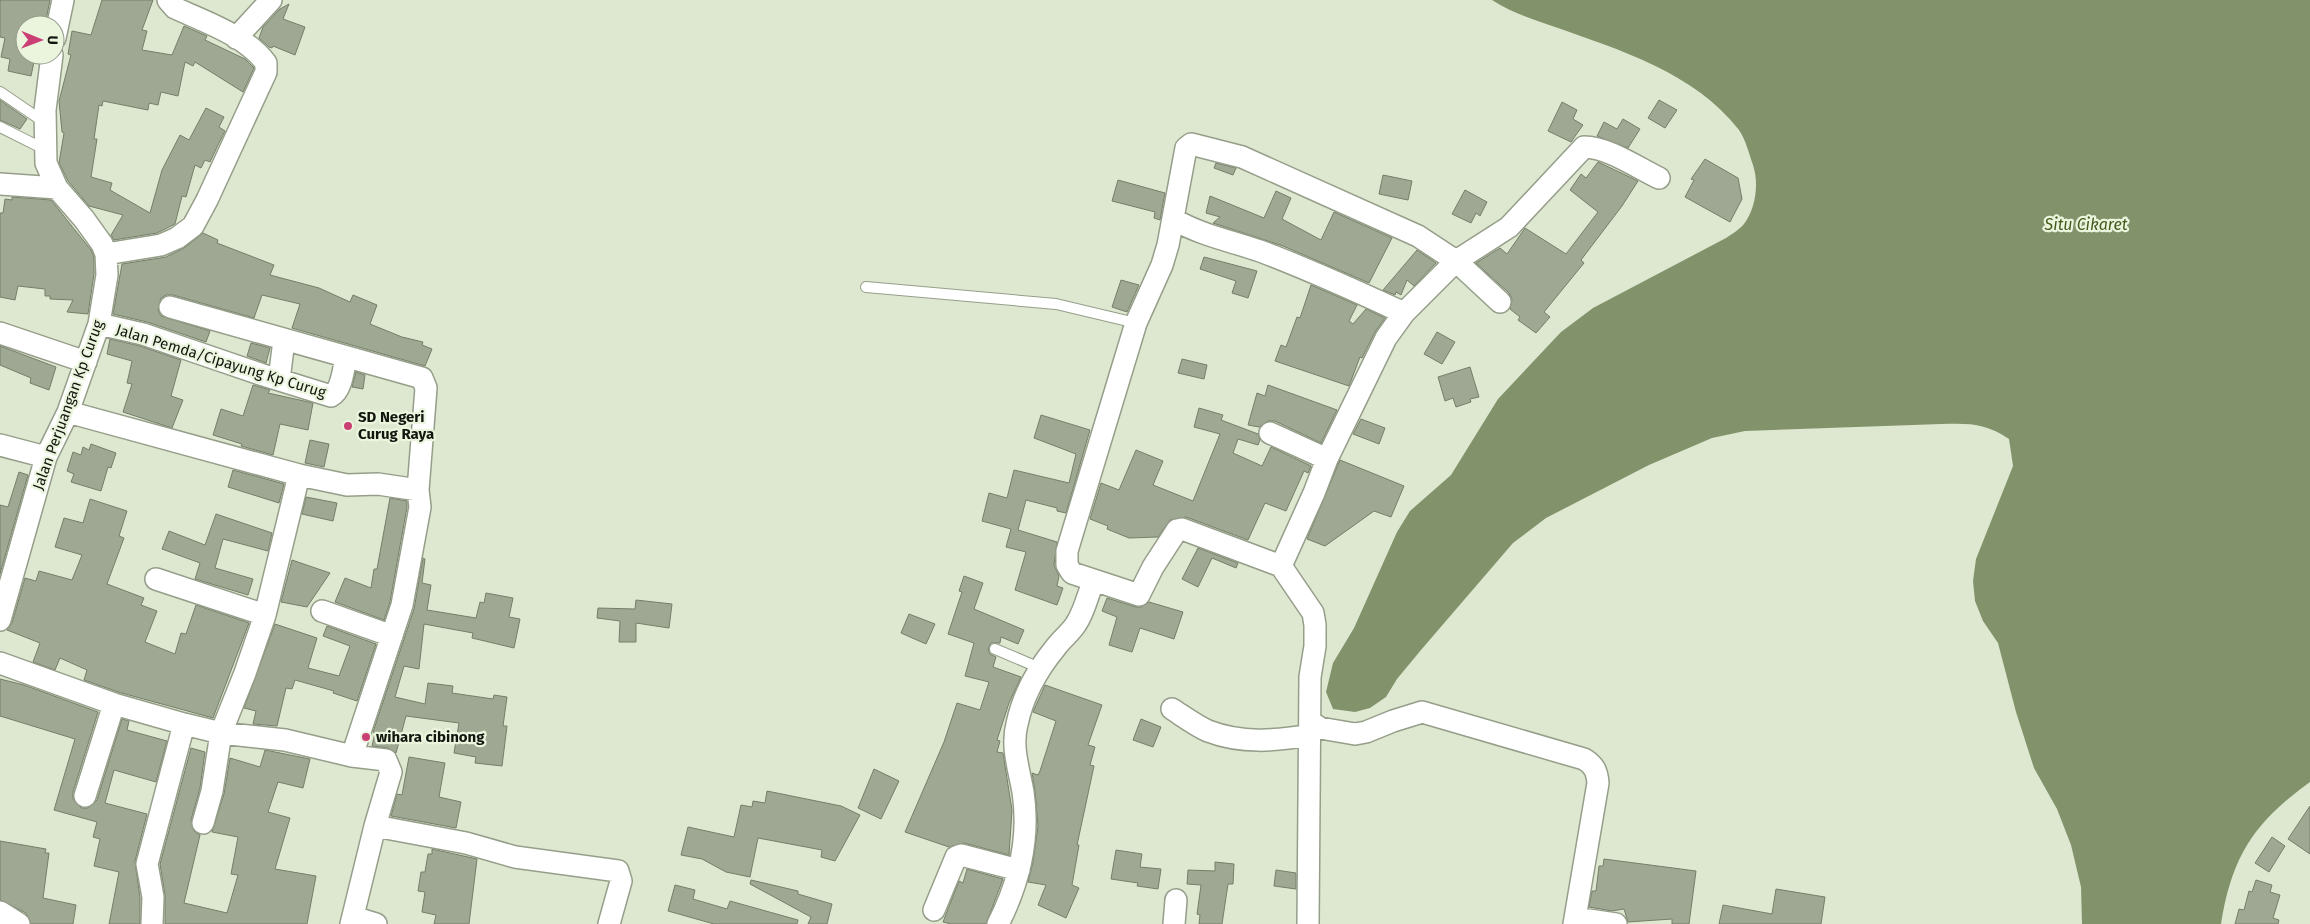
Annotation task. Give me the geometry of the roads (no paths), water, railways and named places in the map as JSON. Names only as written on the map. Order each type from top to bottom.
[{"type":"street","points":[[60,15],[63,0]]},
{"type":"street","points":[[106,254],[161,245],[177,238],[193,226],[207,200],[266,72],[266,63],[262,57],[236,38],[175,8],[168,0]]},
{"type":"street","points":[[236,38],[271,0]]},
{"type":"street","name":"Jalan Perjuangan Kp Curug","points":[[0,620],[46,457],[68,412],[99,324],[107,275],[106,254],[102,244],[84,219],[57,188],[46,163],[44,122],[51,65]]},
{"type":"street","points":[[1308,924],[1310,677],[1316,625],[1313,613],[1306,600],[1281,566],[1182,529],[1177,530],[1160,555],[1139,595],[1072,574],[1067,565],[1067,551],[1136,323],[1162,265],[1174,220],[1186,148],[1191,144],[1198,145],[1242,157],[1418,236],[1456,261],[1500,302]]},
{"type":"street","points":[[1281,566],[1327,459],[1386,338],[1404,313],[1456,261],[1509,227],[1584,147],[1592,147],[1612,154],[1659,178]]},
{"type":"street","points":[[0,184],[57,188]]},
{"type":"street","points":[[1174,220],[1191,229],[1259,251],[1316,273],[1404,313]]},
{"type":"street","points":[[170,307],[346,358],[410,373],[422,378],[426,388],[418,490],[420,507],[402,605],[352,756]]},
{"type":"street","name":"Jalan Pemda/Cipayung Kp Curug","points":[[99,324],[143,334],[331,396],[336,393],[339,387],[346,358]]},
{"type":"street","points":[[0,333],[86,362]]},
{"type":"street","points":[[279,380],[284,340]]},
{"type":"street","points":[[68,412],[299,475],[348,485],[378,484],[418,490]]},
{"type":"street","points":[[1270,433],[1327,459]]},
{"type":"street","points":[[0,445],[46,457]]},
{"type":"street","points":[[203,823],[212,791],[221,733],[245,673],[265,615],[299,475]]},
{"type":"street","points":[[156,579],[265,615]]},
{"type":"street","points":[[998,924],[1011,899],[1026,836],[1023,794],[1015,749],[1016,727],[1022,701],[1040,668],[1077,623],[1093,582]]},
{"type":"street","points":[[322,610],[392,636]]},
{"type":"street","points":[[0,663],[114,704],[184,724],[221,733],[285,740],[352,756],[381,758],[390,764],[391,772],[375,826],[352,920],[376,924]]},
{"type":"street","points":[[86,796],[114,704]]},
{"type":"street","points":[[1172,709],[1206,730],[1236,739],[1273,741],[1310,728],[1355,734],[1366,732],[1422,712],[1584,759],[1591,763],[1597,772],[1598,783],[1575,921],[1616,924]]},
{"type":"street","points":[[152,924],[153,897],[147,864],[184,724]]},
{"type":"street","points":[[375,826],[466,843],[515,856],[618,871],[621,881],[609,924]]},
{"type":"street","points":[[934,910],[956,857],[961,854],[1019,870]]},
{"type":"street","points":[[1174,924],[1176,900]]},
{"type":"street","points":[[0,912],[19,924]]},
{"type":"lane","points":[[0,92],[44,122]]},
{"type":"lane","points":[[0,127],[44,149]]},
{"type":"lane","points":[[866,286],[1056,304],[1136,323]]},
{"type":"lane","points":[[995,649],[1040,668]]},
{"type":"water","name":"Situ Cikaret","points":[[1492,0],[2310,0],[2310,782],[2274,811],[2249,842],[2239,859],[2232,878],[2221,924],[2082,924],[2081,887],[2071,845],[2057,809],[2034,768],[2016,712],[1998,643],[1983,621],[1975,601],[1973,581],[1976,559],[2013,466],[2009,439],[1993,430],[1977,425],[1951,424],[1745,431],[1712,438],[1649,465],[1546,518],[1513,543],[1397,679],[1386,697],[1370,708],[1355,712],[1333,709],[1326,692],[1333,663],[1354,628],[1397,532],[1410,511],[1451,475],[1498,399],[1561,332],[1593,308],[1731,235],[1744,224],[1754,203],[1755,172],[1744,138],[1721,110],[1701,93],[1679,78],[1655,66],[1605,45],[1507,9]]},
{"type":"place","name":"SD Negeri Curug Raya","points":[[348,426]]},
{"type":"place","name":"wihara cibinong","points":[[366,737]]}]
